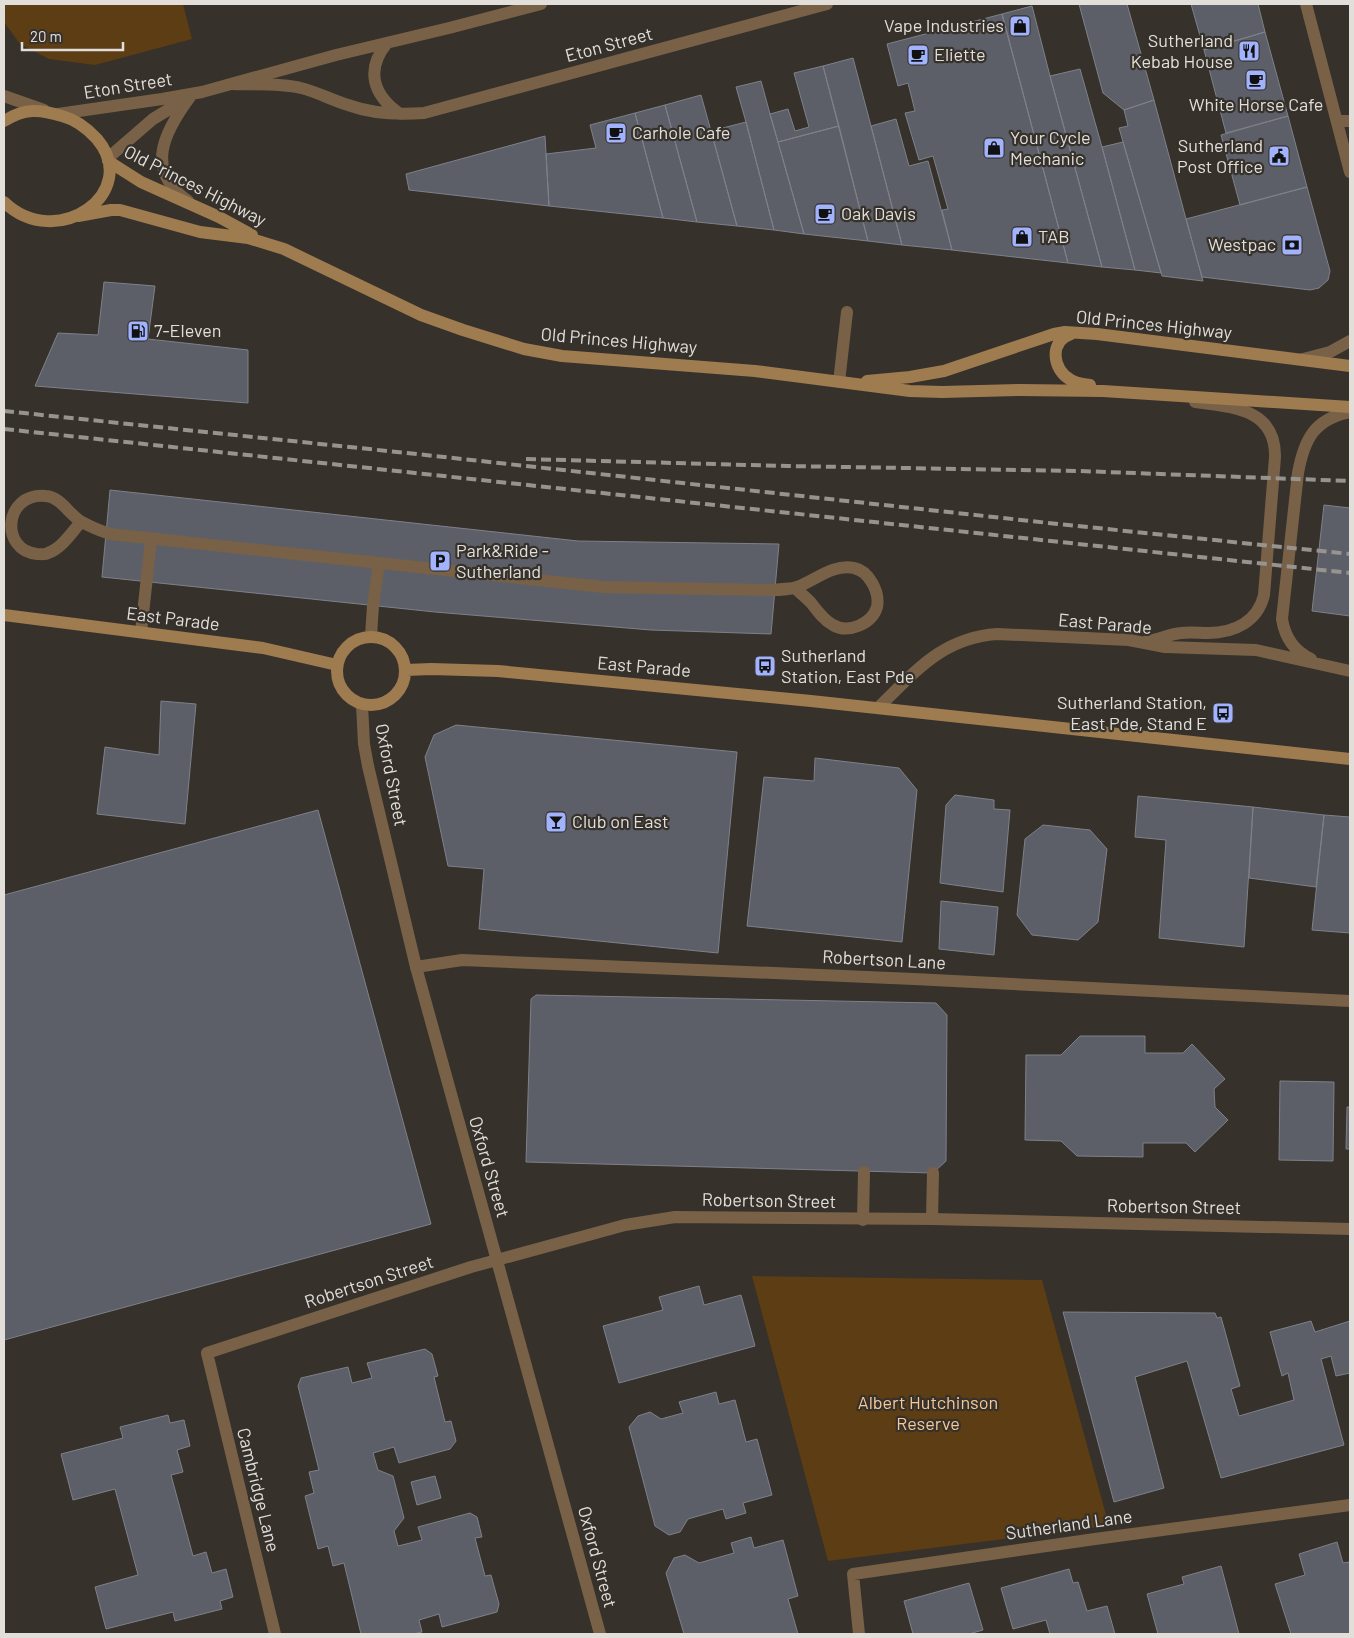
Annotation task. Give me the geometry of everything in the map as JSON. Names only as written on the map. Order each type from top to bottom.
[{"type":"street","name":"Eton Street","points":[[54,113],[162,100],[202,92],[336,55],[541,4]]},
{"type":"street","name":"Eton Street","points":[[232,84],[293,87],[365,110],[400,114],[424,113],[827,4]]},
{"type":"street","points":[[1306,6],[1350,172]]},
{"type":"street","points":[[387,43],[376,60],[374,80],[384,100],[400,114]]},
{"type":"street","name":"Eton Street","points":[[108,159],[153,119],[202,92]]},
{"type":"street","points":[[4,96],[77,121],[100,143],[108,159],[108,182],[100,199],[78,216]]},
{"type":"street","name":"Eton Street","points":[[190,98],[166,134],[162,156],[165,172],[170,184],[182,197],[199,208]]},
{"type":"street","points":[[4,121],[18,113],[29,110],[54,113]]},
{"type":"street","points":[[1337,121],[1350,120]]},
{"type":"street","name":"Old Princes Highway","points":[[108,159],[141,182],[199,208],[265,242]]},
{"type":"street","name":"Old Princes Highway","points":[[7,206],[31,218],[46,222],[120,210],[200,232],[265,242],[284,249],[421,315],[524,349],[562,356],[755,371],[927,392],[1028,390],[1136,393],[1350,407]]},
{"type":"street","points":[[840,382],[848,312]]},
{"type":"street","points":[[1081,333],[1066,336],[1061,339],[1056,348],[1056,361],[1066,377],[1076,382],[1136,393],[1238,408],[1259,418],[1270,434],[1275,448],[1264,594],[1261,606],[1254,617],[1240,627],[1211,633],[1180,633],[1152,640],[1129,640]]},
{"type":"street","name":"Old Princes Highway","points":[[840,382],[888,380],[944,371],[1054,334],[1081,333],[1350,366]]},
{"type":"street","points":[[1296,360],[1330,352],[1350,341]]},
{"type":"street","points":[[1350,412],[1329,418],[1315,429],[1306,442],[1300,459],[1282,619],[1283,628],[1294,647],[1301,653],[1318,661],[1350,671]]},
{"type":"street","points":[[81,522],[61,546],[47,554],[30,553],[17,544],[11,531],[11,516],[18,504],[33,496],[48,496],[61,503],[81,522],[110,534],[151,540],[603,587],[770,590],[795,588],[836,569],[853,568],[868,576],[876,591],[877,607],[870,619],[859,626],[844,628],[834,626],[821,616],[795,588]]},
{"type":"street","points":[[141,632],[151,540]]},
{"type":"street","points":[[371,636],[378,563]]},
{"type":"street","name":"East Parade","points":[[4,616],[263,648],[337,665]]},
{"type":"street","name":"East Parade","points":[[878,707],[926,661],[944,649],[979,635],[998,634],[1129,640],[1165,647],[1267,651],[1302,661],[1350,671]]},
{"type":"street","points":[[371,636],[380,638],[395,646],[400,653],[406,670],[402,686],[386,703],[362,705],[354,702],[341,690],[338,682],[337,665],[339,656],[352,642],[371,636]]},
{"type":"street","name":"East Parade","points":[[406,670],[498,671],[878,707],[1350,759]]},
{"type":"street","name":"Oxford Street","points":[[362,705],[364,744],[368,766],[416,967],[600,1634]]},
{"type":"street","name":"Robertson Lane","points":[[416,967],[462,960],[904,978],[1350,1001]]},
{"type":"street","points":[[863,1220],[864,1172]]},
{"type":"street","points":[[932,1219],[933,1174]]},
{"type":"street","name":"Robertson Street","points":[[207,1353],[471,1267],[624,1225],[675,1217],[863,1220],[932,1219],[1350,1229]]},
{"type":"street","name":"Cambridge Lane","points":[[207,1353],[275,1634]]},
{"type":"street","name":"Sutherland Lane","points":[[859,1634],[853,1574],[1350,1505]]},
{"type":"green space","points":[[4,4],[183,4],[192,39],[95,65],[49,59],[20,44],[4,22]]},
{"type":"green space","name":"Albert Hutchinson Reserve","points":[[752,1276],[1042,1280],[1109,1526],[828,1561]]},
{"type":"building","points":[[1079,4],[1127,4],[1154,100],[1124,110],[1103,93]]},
{"type":"building","points":[[1191,4],[1258,4],[1265,32],[1204,50]]},
{"type":"building","points":[[1032,6],[1102,267],[1068,263],[1002,14]]},
{"type":"building","points":[[1002,14],[1068,263],[952,250],[942,210],[948,209],[933,156],[919,160],[905,113],[915,111],[908,83],[898,86],[887,44]]},
{"type":"building","points":[[1265,32],[1288,116],[1226,133],[1204,50]]},
{"type":"building","points":[[853,58],[902,245],[868,241],[823,66]]},
{"type":"building","points":[[823,66],[839,126],[778,142],[770,114],[788,109],[795,131],[809,127],[794,73]]},
{"type":"building","points":[[1080,69],[1135,270],[1102,267],[1050,76]]},
{"type":"building","points":[[761,81],[804,234],[774,230],[736,87]]},
{"type":"building","points":[[701,95],[737,226],[697,222],[665,105]]},
{"type":"building","points":[[1154,100],[1203,281],[1162,276],[1119,128],[1128,126],[1124,110]]},
{"type":"building","points":[[665,105],[697,222],[663,218],[635,113]]},
{"type":"building","points":[[635,113],[663,218],[549,206],[546,154],[596,148],[590,125]]},
{"type":"building","points":[[1288,116],[1307,187],[1240,205],[1221,135]]},
{"type":"building","points":[[896,119],[909,166],[928,161],[952,250],[902,245],[871,126]]},
{"type":"building","points":[[746,122],[774,230],[737,226],[711,131]]},
{"type":"building","points":[[839,126],[868,241],[804,234],[778,142]]},
{"type":"building","points":[[545,136],[549,206],[409,190],[406,174]]},
{"type":"building","points":[[1123,142],[1161,273],[1135,270],[1102,147]]},
{"type":"building","points":[[1307,187],[1330,271],[1328,280],[1319,288],[1310,290],[1202,277],[1186,219]]},
{"type":"building","points":[[104,282],[155,286],[148,339],[248,350],[248,403],[35,386],[58,333],[98,335]]},
{"type":"building","name":"Park&Ride - Sutherland","points":[[110,490],[578,541],[779,544],[771,634],[651,630],[435,612],[102,577]]},
{"type":"building","points":[[1324,505],[1350,508],[1350,616],[1312,611]]},
{"type":"building","points":[[161,701],[196,704],[185,824],[97,814],[105,747],[159,755]]},
{"type":"building","points":[[456,725],[737,752],[718,953],[479,929],[484,869],[448,866],[425,757],[434,735]]},
{"type":"building","points":[[815,758],[899,768],[917,790],[902,942],[747,926],[764,777],[814,781]]},
{"type":"building","points":[[955,795],[994,800],[994,809],[1010,810],[1003,892],[940,883],[946,805]]},
{"type":"building","points":[[1138,796],[1253,807],[1244,947],[1159,938],[1166,840],[1135,837]]},
{"type":"building","points":[[1253,807],[1324,815],[1316,887],[1249,878]]},
{"type":"building","points":[[318,810],[431,1224],[4,1340],[4,895]]},
{"type":"building","points":[[1324,815],[1350,817],[1350,933],[1312,930]]},
{"type":"building","points":[[1043,825],[1090,830],[1107,849],[1098,922],[1078,940],[1032,935],[1017,915],[1025,839]]},
{"type":"building","points":[[941,901],[998,907],[994,955],[939,949]]},
{"type":"building","points":[[536,995],[936,1003],[947,1015],[946,1161],[933,1173],[526,1162],[531,999]]},
{"type":"building","points":[[1080,1036],[1145,1036],[1145,1053],[1183,1053],[1192,1044],[1225,1079],[1214,1089],[1215,1107],[1228,1120],[1195,1152],[1186,1143],[1143,1143],[1143,1157],[1077,1156],[1061,1141],[1025,1140],[1026,1055],[1061,1055]]},
{"type":"building","points":[[1280,1081],[1334,1082],[1333,1161],[1279,1160]]},
{"type":"building","points":[[1347,1107],[1350,1107],[1350,1149],[1346,1149]]},
{"type":"building","points":[[699,1286],[704,1305],[741,1295],[755,1346],[619,1383],[603,1326],[663,1310],[659,1297]]},
{"type":"building","points":[[1063,1312],[1215,1313],[1217,1318],[1221,1317],[1240,1386],[1231,1389],[1239,1416],[1294,1400],[1288,1373],[1282,1376],[1270,1332],[1311,1321],[1315,1332],[1350,1321],[1350,1373],[1336,1376],[1331,1356],[1321,1359],[1344,1445],[1221,1478],[1187,1361],[1135,1377],[1164,1488],[1114,1502]]},
{"type":"building","points":[[425,1349],[432,1354],[438,1376],[434,1377],[445,1422],[451,1421],[456,1441],[450,1449],[399,1463],[394,1447],[373,1453],[378,1470],[393,1476],[404,1518],[394,1531],[398,1546],[422,1540],[418,1527],[470,1513],[477,1517],[482,1537],[475,1538],[485,1576],[491,1575],[499,1604],[497,1612],[442,1627],[439,1614],[419,1620],[422,1632],[413,1634],[361,1634],[344,1563],[333,1566],[328,1546],[318,1549],[305,1496],[314,1493],[309,1472],[319,1470],[298,1386],[301,1378],[348,1367],[352,1383],[372,1378],[367,1363]]},
{"type":"building","points":[[716,1392],[719,1404],[735,1400],[746,1442],[757,1439],[772,1495],[743,1503],[746,1513],[726,1519],[723,1509],[688,1519],[680,1532],[669,1535],[655,1526],[629,1427],[638,1416],[650,1412],[661,1419],[683,1413],[679,1402]]},
{"type":"building","points":[[168,1415],[170,1423],[184,1420],[190,1446],[177,1450],[183,1472],[171,1475],[193,1556],[206,1552],[212,1573],[226,1569],[233,1597],[220,1601],[222,1609],[175,1621],[173,1612],[106,1629],[95,1587],[138,1575],[115,1489],[73,1500],[61,1454],[123,1438],[120,1427]]},
{"type":"building","points":[[435,1476],[441,1498],[417,1505],[411,1482]]},
{"type":"building","points":[[751,1537],[754,1548],[783,1540],[798,1596],[788,1599],[798,1634],[684,1634],[666,1573],[674,1558],[685,1555],[699,1563],[734,1553],[731,1543]]},
{"type":"building","points":[[1337,1542],[1343,1563],[1349,1562],[1350,1567],[1350,1634],[1291,1634],[1275,1584],[1305,1575],[1299,1554]]},
{"type":"building","points":[[1221,1566],[1239,1634],[1158,1634],[1147,1594],[1184,1584],[1182,1577]]},
{"type":"building","points":[[1069,1569],[1073,1583],[1078,1582],[1087,1611],[1107,1606],[1115,1634],[1050,1634],[1046,1620],[1013,1629],[1001,1588]]},
{"type":"building","points":[[969,1583],[983,1630],[969,1634],[913,1634],[904,1601]]},
{"type":"railway","points":[[4,411],[1350,554]]},
{"type":"railway","points":[[4,429],[1350,573]]},
{"type":"railway","points":[[526,459],[1079,471],[1350,481]]},
{"type":"place","name":"Vape Industries","points":[[1020,26]]},
{"type":"place","name":"Sutherland Kebab House","points":[[1249,51]]},
{"type":"place","name":"Eliette","points":[[918,55]]},
{"type":"place","name":"White Horse Cafe","points":[[1256,80]]},
{"type":"place","name":"Carhole Cafe","points":[[616,133]]},
{"type":"place","name":"Your Cycle Mechanic","points":[[994,148]]},
{"type":"place","name":"Sutherland Post Office","points":[[1279,156]]},
{"type":"place","name":"Oak Davis","points":[[825,214]]},
{"type":"place","name":"TAB","points":[[1022,237]]},
{"type":"place","name":"Westpac","points":[[1292,245]]},
{"type":"place","name":"7-Eleven","points":[[138,331]]},
{"type":"place","name":"Park&Ride - Sutherland","points":[[440,561]]},
{"type":"place","name":"Sutherland Station, East Pde","points":[[765,666]]},
{"type":"place","name":"Sutherland Station, East Pde, Stand E","points":[[1223,713]]},
{"type":"place","name":"Club on East","points":[[556,822]]}]
